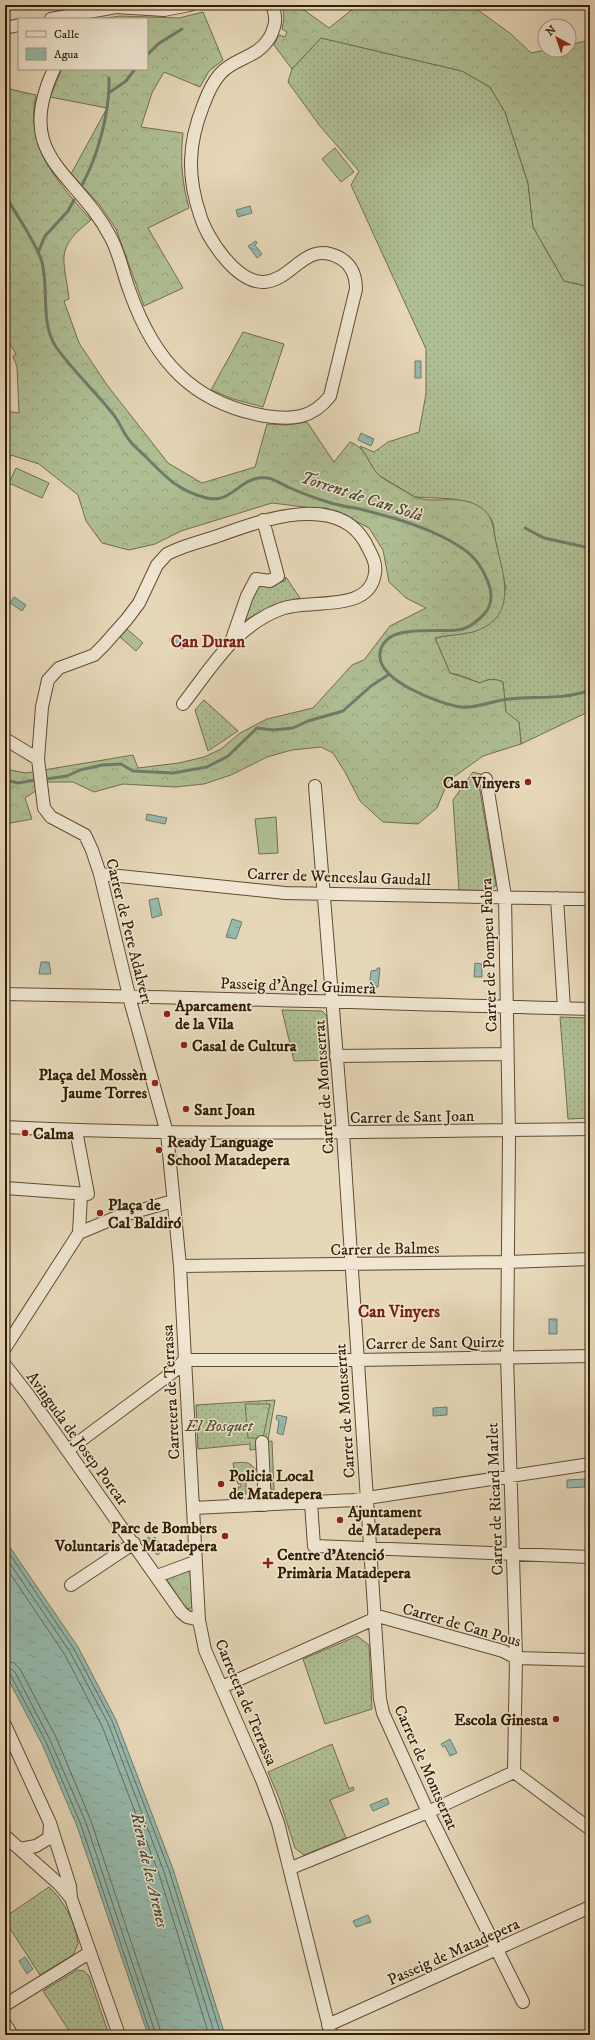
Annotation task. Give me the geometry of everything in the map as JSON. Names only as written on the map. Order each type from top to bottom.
[{"type":"street","points":[[62,18],[73,17],[116,7],[164,10],[190,5]]},
{"type":"street","points":[[54,70],[41,103],[41,130],[45,145],[62,174],[104,224],[120,259],[140,317],[159,351],[182,377],[204,395],[218,402],[274,417],[286,418],[309,414],[319,409],[330,396],[356,289],[354,274],[344,261],[328,254],[318,253],[304,258],[281,277],[264,282],[255,280],[237,271],[224,257],[203,225],[196,202],[190,167],[191,141],[207,96],[221,73],[229,66],[258,52],[267,41],[275,27],[276,16],[272,5]]},
{"type":"street","points":[[5,28],[18,25]]},
{"type":"street","points":[[183,704],[231,642],[260,618],[282,608],[309,603],[356,599],[367,590],[374,579],[374,560],[367,545],[355,528],[341,520],[325,516],[278,516],[263,520],[278,576],[270,581],[256,579],[247,596],[231,642]]},
{"type":"street","name":"Carrer de Pere Adalvert","points":[[167,1133],[130,996],[100,874],[92,850],[85,835],[76,829],[55,820],[44,808],[38,759],[42,707],[48,680],[53,672],[67,664],[94,655],[104,645],[135,608],[157,565],[166,554],[263,520]]},
{"type":"street","points":[[5,739],[38,759]]},
{"type":"street","name":"Carrer de Pompeu Fabra","points":[[486,779],[505,896],[508,1130]]},
{"type":"street","name":"Carrer de Montserrat","points":[[315,786],[343,1133],[365,1498],[380,1699],[383,1713],[428,1812],[523,2002]]},
{"type":"street","name":"Carrer de Wenceslau Gaudall","points":[[100,874],[285,893],[505,896],[590,899]]},
{"type":"street","points":[[557,898],[564,1008]]},
{"type":"street","name":"Passeig d'Àngel Guimerà","points":[[5,994],[130,996],[506,1008],[590,1009]]},
{"type":"street","points":[[336,1056],[507,1054]]},
{"type":"street","name":"Carrer de Sant Joan","points":[[5,1127],[167,1133],[343,1133],[590,1129]]},
{"type":"street","points":[[5,1348],[79,1233],[84,1194],[76,1130]]},
{"type":"street","name":"Carrer de Ricard Marlet","points":[[508,1130],[506,1262],[509,1476],[516,1658],[514,1772]]},
{"type":"street","name":"Carretera de Terrassa","points":[[167,1133],[180,1266],[199,1620],[203,1642],[268,1794],[284,1841],[330,2030]]},
{"type":"street","points":[[5,1188],[84,1194]]},
{"type":"street","points":[[79,1233],[118,1217],[173,1201]]},
{"type":"street","name":"Carrer de Balmes","points":[[180,1266],[506,1262],[590,1259]]},
{"type":"street","name":"Carrer de Sant Quirze","points":[[184,1360],[357,1360],[507,1356],[590,1356]]},
{"type":"street","points":[[68,1450],[177,1368],[184,1360]]},
{"type":"street","name":"Avinguda de Josep Porcar","points":[[5,1365],[68,1450],[184,1615],[199,1620]]},
{"type":"street","points":[[262,1442],[265,1505]]},
{"type":"street","points":[[193,1508],[311,1503],[365,1498],[590,1464]]},
{"type":"street","points":[[311,1503],[314,1546],[369,1550],[590,1557]]},
{"type":"street","points":[[71,1585],[134,1543]]},
{"type":"street","points":[[157,1576],[195,1562]]},
{"type":"street","points":[[222,1687],[374,1617]]},
{"type":"street","name":"Carrer de Can Pous","points":[[374,1617],[503,1651],[516,1658],[590,1660]]},
{"type":"street","points":[[5,1725],[50,1823],[70,1886],[71,1898]]},
{"type":"street","points":[[290,1868],[428,1812],[514,1772],[590,1829]]},
{"type":"street","points":[[20,1849],[36,1846],[49,1838],[50,1823]]},
{"type":"street","points":[[5,1836],[59,1884],[71,1898],[80,1919],[89,1953],[119,2035]]},
{"type":"street","name":"Passeig de Matadepera","points":[[330,2030],[497,1949],[590,1907]]},
{"type":"street","points":[[5,2005],[89,1953]]},
{"type":"street","points":[[5,2024],[12,2035]]},
{"type":"green space","points":[[283,5],[297,5],[329,28],[358,5],[471,5],[511,34],[531,53],[537,52],[537,58],[577,58],[577,43],[586,41],[590,45],[590,287],[564,281],[533,227],[528,183],[505,112],[490,87],[462,71],[321,38],[292,69],[274,45],[279,35],[285,37],[287,32],[282,29],[284,18]]},
{"type":"green space","points":[[203,12],[223,60],[209,71],[200,87],[164,72],[152,93],[141,127],[183,133],[182,171],[189,208],[148,228],[183,288],[144,306],[116,229],[99,204],[71,174],[107,108],[50,97],[62,70],[148,70],[148,18],[106,18],[120,16],[179,18]]},
{"type":"green space","points":[[321,38],[462,71],[490,87],[505,112],[528,183],[533,227],[564,281],[590,287],[590,711],[521,744],[519,722],[506,713],[503,682],[491,680],[480,683],[460,675],[450,673],[435,638],[474,631],[491,622],[506,588],[493,523],[490,517],[455,499],[415,497],[377,474],[360,446],[374,452],[388,442],[419,432],[426,394],[426,349],[351,185],[359,171],[320,126],[288,82],[292,69]]},
{"type":"green space","points":[[5,88],[36,95],[34,114],[35,132],[47,164],[67,192],[91,220],[71,239],[66,247],[64,255],[69,299],[64,301],[79,343],[107,385],[168,463],[202,483],[255,467],[267,424],[287,425],[307,422],[334,462],[350,442],[363,451],[373,468],[380,476],[413,496],[431,500],[456,500],[472,503],[485,511],[491,520],[505,585],[502,608],[487,626],[473,632],[435,638],[450,673],[480,683],[491,680],[503,682],[506,712],[519,722],[521,744],[483,756],[448,781],[437,808],[418,824],[383,822],[360,801],[333,753],[321,747],[292,750],[267,757],[231,775],[204,784],[175,787],[123,784],[94,792],[73,782],[49,782],[25,798],[32,819],[5,824],[5,769],[26,773],[133,755],[138,768],[179,763],[204,757],[221,749],[240,733],[267,719],[313,708],[352,665],[364,660],[390,626],[426,608],[406,598],[389,582],[383,550],[369,528],[337,511],[272,503],[181,531],[155,544],[129,550],[102,543],[86,521],[78,495],[39,464],[11,455],[5,470],[5,411],[19,413],[17,367],[13,356],[16,354],[5,335]]},
{"type":"green space","points":[[335,148],[354,172],[341,182],[322,159]]},
{"type":"green space","points":[[243,332],[284,344],[263,407],[233,399],[211,390]]},
{"type":"green space","points":[[16,468],[49,483],[42,498],[9,483]]},
{"type":"green space","points":[[286,577],[300,598],[273,605],[244,621],[257,582],[271,585],[285,581]]},
{"type":"green space","points":[[127,629],[143,643],[136,651],[120,637]]},
{"type":"green space","points":[[204,700],[238,731],[208,751],[195,710]]},
{"type":"green space","points":[[473,772],[484,775],[478,779],[496,885],[491,891],[459,890],[453,800]]},
{"type":"green space","points":[[276,817],[278,853],[259,854],[255,819]]},
{"type":"green space","points":[[282,1010],[322,1011],[327,1016],[330,1060],[294,1061]]},
{"type":"green space","points":[[560,1017],[590,1018],[590,1118],[568,1119]]},
{"type":"green space","name":"El Bosquet","points":[[275,1400],[263,1480],[246,1481],[246,1494],[238,1494],[238,1487],[241,1487],[241,1484],[238,1484],[236,1481],[233,1463],[246,1463],[251,1465],[256,1470],[259,1449],[250,1450],[250,1444],[198,1449],[196,1405]]},
{"type":"green space","points":[[245,1404],[270,1404],[263,1438],[248,1438]]},
{"type":"green space","points":[[272,1441],[274,1490],[266,1490],[264,1442]]},
{"type":"green space","points":[[191,1570],[193,1606],[189,1609],[186,1608],[167,1580],[168,1578]]},
{"type":"green space","points":[[357,1636],[369,1645],[372,1709],[325,1724],[303,1659]]},
{"type":"green space","points":[[332,1744],[349,1789],[353,1787],[354,1790],[330,1800],[346,1838],[304,1855],[295,1848],[279,1798],[268,1772]]},
{"type":"green space","points":[[49,1887],[64,1905],[75,1928],[78,1944],[73,1955],[40,1975],[5,1921],[5,1917]]},
{"type":"green space","points":[[77,1970],[84,1971],[89,1976],[109,2035],[72,2035],[43,1991]]},
{"type":"water","points":[[250,206],[252,213],[238,217],[236,210]]},
{"type":"water","points":[[256,241],[257,243],[255,245],[262,254],[257,258],[248,246]]},
{"type":"water","points":[[415,361],[421,361],[421,378],[415,378]]},
{"type":"water","points":[[361,433],[374,439],[371,446],[358,440]]},
{"type":"water","points":[[14,597],[26,605],[22,611],[10,603]]},
{"type":"water","points":[[174,634],[187,640],[183,649],[170,642],[170,638]]},
{"type":"water","points":[[147,814],[167,818],[165,824],[146,820]]},
{"type":"water","points":[[158,898],[162,915],[152,918],[149,900]]},
{"type":"water","points":[[232,919],[242,922],[236,939],[226,937]]},
{"type":"water","points":[[41,962],[49,962],[51,974],[39,974]]},
{"type":"water","points":[[475,963],[482,964],[482,977],[474,977]]},
{"type":"water","points":[[377,968],[380,968],[378,987],[369,987],[371,971],[377,970]]},
{"type":"water","points":[[549,1319],[557,1319],[557,1334],[549,1334]]},
{"type":"water","points":[[447,1407],[447,1415],[433,1416],[433,1408]]},
{"type":"water","points":[[277,1415],[287,1417],[283,1435],[277,1433],[279,1421],[276,1419]]},
{"type":"water","points":[[585,1479],[585,1487],[567,1488],[567,1480]]},
{"type":"water","points":[[149,1537],[151,1540],[155,1537],[164,1550],[157,1555],[146,1539]]},
{"type":"water","name":"Riera de les Arenes","points":[[5,1540],[78,1647],[116,1720],[173,1869],[225,2035],[148,2035],[77,1826],[42,1744],[5,1673]]},
{"type":"water","points":[[450,1739],[457,1753],[450,1756],[445,1746],[443,1747],[441,1744]]},
{"type":"water","points":[[387,1798],[389,1804],[373,1811],[370,1805]]},
{"type":"water","points":[[368,1915],[371,1922],[356,1927],[353,1921]]},
{"type":"water","points":[[25,1957],[33,1969],[27,1974],[19,1961]]},
{"type":"waterway","points":[[148,54],[158,44],[182,29]]},
{"type":"waterway","points":[[110,92],[126,81],[134,70]]},
{"type":"waterway","points":[[82,185],[93,161],[102,133],[109,91],[109,78]]},
{"type":"waterway","name":"Torrent de Can Solà","points":[[5,195],[30,237],[42,262],[45,283],[46,317],[51,338],[56,347],[113,414],[131,443],[172,482],[194,494],[213,499],[222,498],[250,481],[258,478],[268,478],[323,500],[386,516],[426,529],[462,548],[476,560],[483,571],[490,588],[491,595],[489,607],[483,616],[463,629],[403,632],[392,636],[384,643],[380,653],[381,663],[398,681],[425,696],[461,707],[479,706],[519,698],[570,695],[590,690]]},
{"type":"waterway","points":[[38,253],[45,236],[68,211],[74,200]]},
{"type":"waterway","points":[[525,528],[544,538],[590,548]]},
{"type":"waterway","points":[[46,779],[67,776],[80,770],[102,765],[121,764],[133,771],[173,773],[207,767],[228,756],[257,728],[273,730],[293,728],[308,721],[343,711],[371,686],[388,675]]},
{"type":"waterway","points":[[5,780],[18,783],[35,780]]},
{"type":"place","name":"Can Vinyers","points":[[528,782]]},
{"type":"place","name":"Aparcament de la Vila","points":[[167,1014]]},
{"type":"place","name":"Casal de Cultura","points":[[184,1045]]},
{"type":"place","name":"Plaça del Mossèn Jaume Torres","points":[[155,1083]]},
{"type":"place","name":"Sant Joan","points":[[186,1109]]},
{"type":"place","name":"Calma","points":[[25,1133]]},
{"type":"place","name":"Ready Language School Matadepera","points":[[159,1150]]},
{"type":"place","name":"Plaça de Cal Baldiró","points":[[100,1213]]},
{"type":"place","name":"Policia Local de Matadepera","points":[[221,1484]]},
{"type":"place","name":"Ajuntament de Matadepera","points":[[340,1520]]},
{"type":"place","name":"Parc de Bombers Voluntaris de Matadepera","points":[[225,1536]]},
{"type":"place","name":"Centre d'Atenció Primària Matadepera","points":[[268,1563]]},
{"type":"place","name":"Escola Ginesta","points":[[556,1719]]},
{"type":"district","name":"Can Duran","points":[[208,641]]},
{"type":"district","name":"Can Vinyers","points":[[399,1311]]}]
